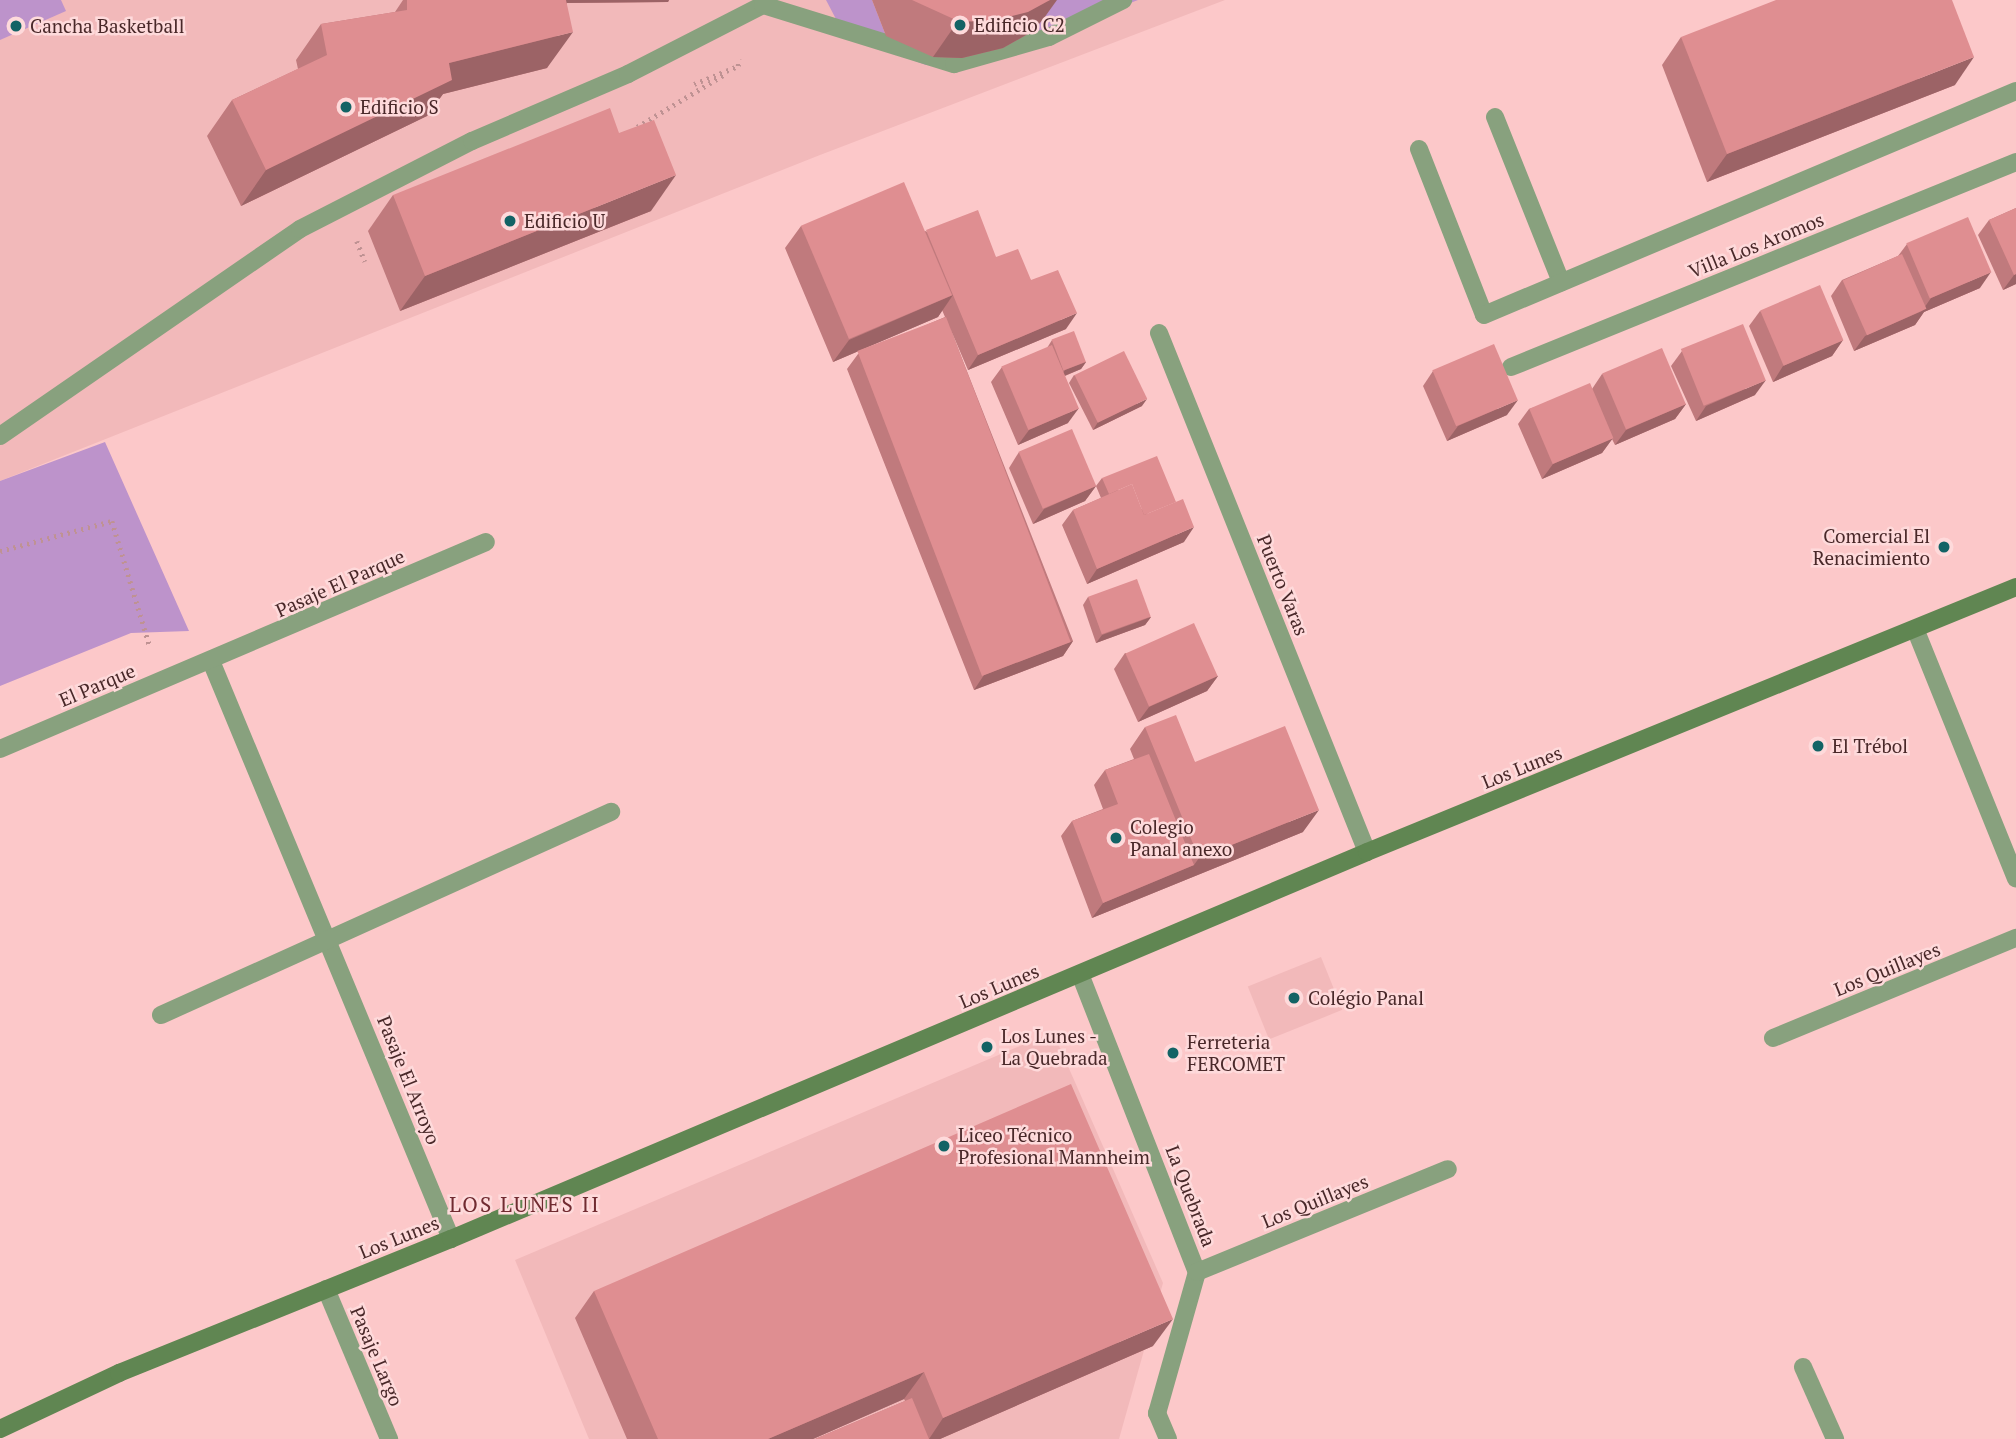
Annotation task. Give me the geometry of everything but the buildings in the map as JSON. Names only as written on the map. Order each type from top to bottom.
[{"type":"street","points":[[0,436],[300,229],[472,141],[628,74],[763,5],[954,64],[1049,37],[1123,0]]},
{"type":"street","points":[[1419,149],[1484,314],[2016,91]]},
{"type":"street","points":[[1495,117],[1561,282]]},
{"type":"street","name":"Villa Los Aromos","points":[[1511,367],[2016,162]]},
{"type":"street","name":"Puerto Varas","points":[[1159,333],[1367,852]]},
{"type":"street","name":"Pasaje El Parque","points":[[211,661],[486,542]]},
{"type":"street","name":"Los Lunes","points":[[0,1429],[119,1373],[451,1239],[1367,852],[1916,631],[2016,587]]},
{"type":"street","points":[[1916,631],[2016,879]]},
{"type":"street","name":"El Parque","points":[[0,749],[211,661]]},
{"type":"street","name":"Pasaje El Arroyo","points":[[211,661],[328,937],[451,1239]]},
{"type":"street","points":[[161,1015],[328,937],[611,812]]},
{"type":"street","name":"Los Quillayes","points":[[1773,1038],[2016,938]]},
{"type":"street","name":"La Quebrada","points":[[1080,974],[1198,1272],[1157,1413],[1168,1439]]},
{"type":"street","name":"Los Quillayes","points":[[1198,1272],[1448,1170]]},
{"type":"street","name":"Pasaje Largo","points":[[326,1289],[389,1439]]},
{"type":"street","points":[[1803,1367],[1835,1439]]},
{"type":"path","points":[[635,128],[738,66]]},
{"type":"path","points":[[0,551],[112,521],[161,681]]},
{"type":"shaded area","points":[[0,0],[1225,0],[820,155],[0,481]]},
{"type":"shaded area","name":"Cancha Basketball","points":[[0,0],[61,0],[66,11],[0,40]]},
{"type":"shaded area","points":[[826,0],[872,0],[886,36],[1021,44],[1044,18],[1051,0],[1138,0],[962,67],[926,65],[880,48],[837,21]]},
{"type":"shaded area","points":[[105,442],[189,631],[131,633],[0,686],[0,481]]},
{"type":"shaded area","name":"Colégio Panal","points":[[1321,957],[1342,1010],[1269,1039],[1248,987]]},
{"type":"shaded area","name":"Liceo Técnico Profesional Mannheim","points":[[1053,1032],[1163,1283],[1119,1439],[589,1439],[515,1260]]},
{"type":"place","name":"Edificio C2","points":[[960,25]]},
{"type":"place","name":"Cancha Basketball","points":[[16,26]]},
{"type":"place","name":"Edificio S","points":[[346,107]]},
{"type":"place","name":"Edificio U","points":[[510,221]]},
{"type":"place","name":"Comercial El Renacimiento","points":[[1944,547]]},
{"type":"place","name":"El Trébol","points":[[1818,746]]},
{"type":"place","name":"Colegio Panal anexo","points":[[1116,838]]},
{"type":"place","name":"Colégio Panal","points":[[1294,998]]},
{"type":"place","name":"Los Lunes - La Quebrada","points":[[987,1047]]},
{"type":"place","name":"Ferreteria FERCOMET","points":[[1173,1053]]},
{"type":"place","name":"Liceo Técnico Profesional Mannheim","points":[[944,1146]]},
{"type":"district","name":"LOS LUNES II","points":[[525,1204]]}]
